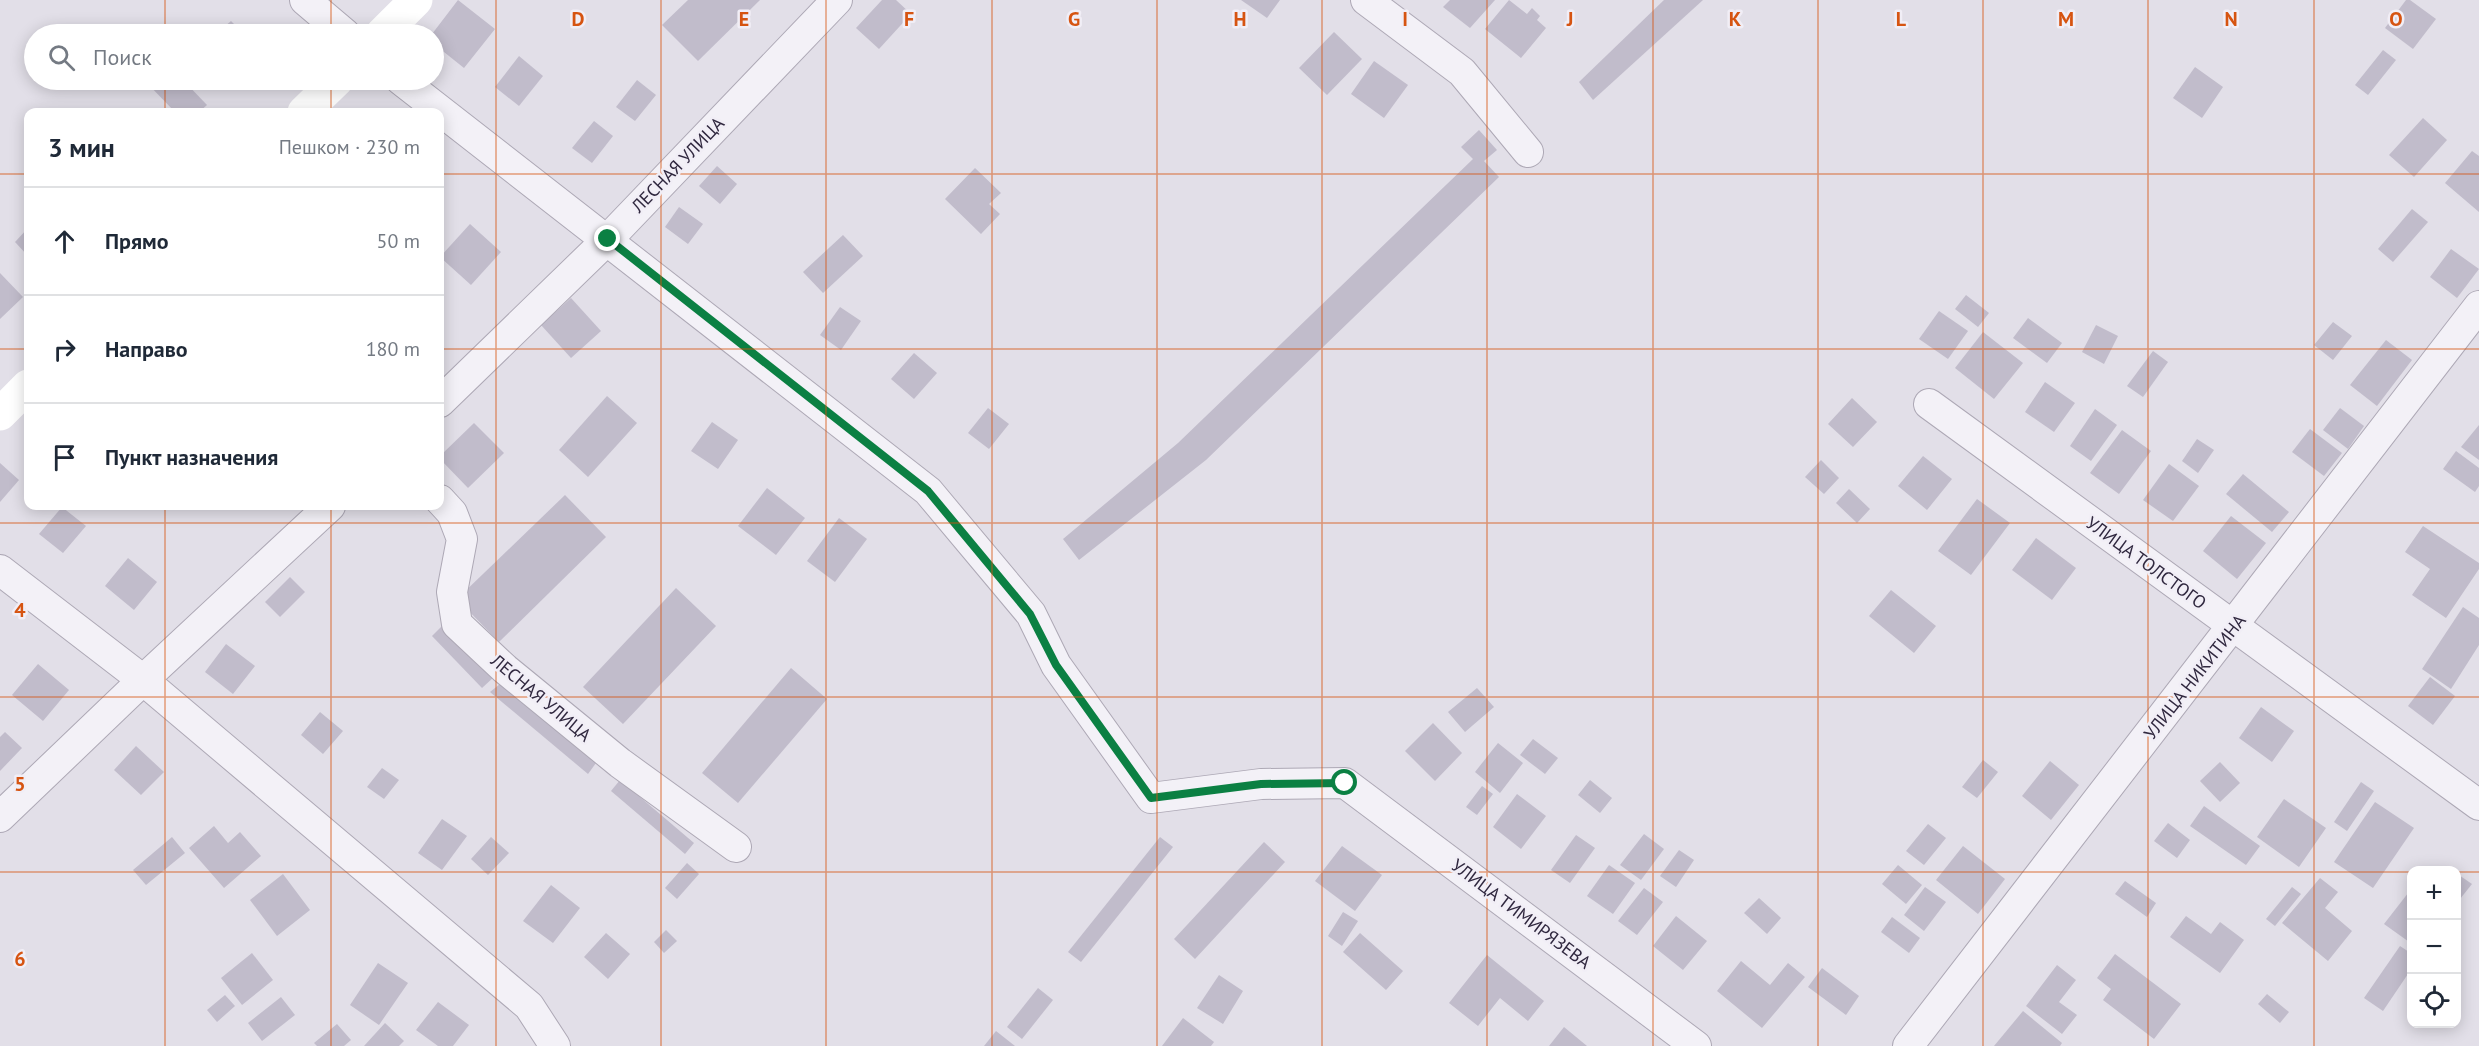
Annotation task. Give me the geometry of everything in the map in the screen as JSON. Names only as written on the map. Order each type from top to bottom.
[{"type":"street","points":[[305,0],[333,24]]},
{"type":"street","points":[[392,24],[416,0]]},
{"type":"street","name":"ЛЕСНАЯ УЛИЦА","points":[[444,398],[608,239],[837,0]]},
{"type":"street","points":[[1366,0],[1462,72],[1528,152]]},
{"type":"street","points":[[308,108],[327,90]]},
{"type":"street","points":[[414,90],[437,108]]},
{"type":"street","points":[[444,113],[608,239]]},
{"type":"street","name":"УЛИЦА ТИМИРЯЗЕВА","points":[[608,239],[928,491],[1030,614],[1056,665],[1151,798],[1261,784],[1345,783],[1696,1046]]},
{"type":"street","name":"УЛИЦА НИКИТИНА","points":[[1908,1046],[2479,306]]},
{"type":"street","points":[[0,414],[24,390]]},
{"type":"street","name":"УЛИЦА ТОЛСТОГО","points":[[1929,404],[2479,805]]},
{"type":"street","name":"ЛЕСНАЯ УЛИЦА","points":[[444,504],[452,513],[462,539],[452,592],[457,624],[505,669],[620,763],[736,846]]},
{"type":"street","points":[[0,817],[326,510]]},
{"type":"street","points":[[0,570],[143,680],[529,1006],[555,1046]]},
{"type":"building","points":[[458,0],[495,29],[464,68],[444,52],[444,24],[440,24]]},
{"type":"building","points":[[688,0],[760,0],[698,61],[662,25]]},
{"type":"building","points":[[882,0],[896,0],[911,14],[879,49],[856,28]]},
{"type":"building","points":[[1241,0],[1280,0],[1267,18]]},
{"type":"building","points":[[1450,0],[1495,0],[1470,28],[1443,7]]},
{"type":"building","points":[[1509,0],[1527,14],[1532,8],[1540,16],[1537,20],[1546,28],[1521,58],[1485,29]]},
{"type":"building","points":[[1664,0],[1703,0],[1593,100],[1579,82]]},
{"type":"building","points":[[2406,0],[2410,0],[2436,19],[2413,49],[2385,28]]},
{"type":"building","points":[[1334,32],[1362,59],[1327,95],[1299,68]]},
{"type":"building","points":[[2383,50],[2396,60],[2368,95],[2355,85]]},
{"type":"building","points":[[519,56],[543,76],[519,106],[495,87]]},
{"type":"building","points":[[1374,61],[1408,85],[1384,118],[1351,94]]},
{"type":"building","points":[[2195,67],[2223,87],[2202,118],[2173,98]]},
{"type":"building","points":[[637,80],[656,95],[635,121],[616,107]]},
{"type":"building","points":[[154,90],[193,90],[207,105],[204,108],[171,108]]},
{"type":"building","points":[[2423,118],[2447,140],[2414,177],[2389,155]]},
{"type":"building","points":[[594,121],[613,136],[592,163],[572,148]]},
{"type":"building","points":[[1479,130],[1497,150],[1484,161],[1499,177],[1206,460],[1079,560],[1063,539],[1178,443],[1473,159],[1461,147]]},
{"type":"building","points":[[2472,151],[2479,156],[2479,212],[2445,183]]},
{"type":"building","points":[[717,166],[737,184],[720,204],[699,186]]},
{"type":"building","points":[[975,168],[1001,193],[989,204],[1000,214],[981,234],[945,199]]},
{"type":"building","points":[[679,207],[703,224],[688,244],[665,227]]},
{"type":"building","points":[[2412,209],[2428,222],[2393,262],[2378,249]]},
{"type":"building","points":[[470,224],[501,252],[471,285],[444,261],[444,253]]},
{"type":"building","points":[[24,232],[24,252],[15,242]]},
{"type":"building","points":[[843,235],[863,256],[823,293],[803,272]]},
{"type":"building","points":[[2451,249],[2479,269],[2457,298],[2430,277]]},
{"type":"building","points":[[0,273],[23,297],[0,319]]},
{"type":"building","points":[[1966,295],[1989,313],[1978,327],[1955,309]]},
{"type":"building","points":[[571,298],[601,331],[571,358],[541,325]]},
{"type":"building","points":[[840,307],[861,321],[841,350],[820,335]]},
{"type":"building","points":[[1939,311],[1968,331],[1948,359],[1919,339]]},
{"type":"building","points":[[2028,318],[2062,343],[2047,363],[2013,338]]},
{"type":"building","points":[[2333,322],[2352,336],[2333,360],[2314,345]]},
{"type":"building","points":[[2096,325],[2118,336],[2104,364],[2082,352]]},
{"type":"building","points":[[1983,332],[2023,363],[1994,399],[1955,368]]},
{"type":"building","points":[[2386,340],[2412,360],[2377,406],[2350,385]]},
{"type":"building","points":[[2153,351],[2168,362],[2143,397],[2127,386]]},
{"type":"building","points":[[914,353],[937,373],[914,399],[891,379]]},
{"type":"building","points":[[2045,382],[2075,403],[2054,432],[2025,412]]},
{"type":"building","points":[[607,396],[637,423],[588,477],[559,450]]},
{"type":"building","points":[[1852,398],[1877,422],[1853,447],[1828,424]]},
{"type":"building","points":[[988,408],[1009,424],[989,449],[968,433]]},
{"type":"building","points":[[2340,408],[2364,426],[2348,449],[2323,430]]},
{"type":"building","points":[[2095,409],[2117,425],[2091,461],[2070,446]]},
{"type":"building","points":[[712,422],[738,440],[718,469],[691,451]]},
{"type":"building","points":[[474,423],[504,453],[468,488],[444,463],[444,452]]},
{"type":"building","points":[[2479,425],[2479,460],[2461,447]]},
{"type":"building","points":[[2310,429],[2342,453],[2324,476],[2292,452]]},
{"type":"building","points":[[2122,430],[2151,451],[2119,494],[2090,473]]},
{"type":"building","points":[[2197,439],[2214,450],[2198,473],[2182,461]]},
{"type":"building","points":[[2456,451],[2479,468],[2479,486],[2475,492],[2443,469]]},
{"type":"building","points":[[1923,456],[1952,479],[1927,510],[1898,486]]},
{"type":"building","points":[[1821,460],[1839,478],[1824,494],[1805,477]]},
{"type":"building","points":[[0,463],[19,480],[0,502]]},
{"type":"building","points":[[2169,464],[2199,486],[2173,521],[2143,500]]},
{"type":"building","points":[[2243,474],[2289,512],[2272,532],[2226,494]]},
{"type":"building","points":[[767,488],[805,518],[776,555],[738,526]]},
{"type":"building","points":[[1849,489],[1870,509],[1857,523],[1836,503]]},
{"type":"building","points":[[565,495],[606,537],[499,642],[457,599]]},
{"type":"building","points":[[1977,499],[2010,523],[1971,575],[1938,551]]},
{"type":"building","points":[[59,510],[66,510],[86,526],[63,553],[39,534]]},
{"type":"building","points":[[2231,516],[2266,543],[2237,579],[2203,551]]},
{"type":"building","points":[[839,518],[867,539],[835,582],[807,561]]},
{"type":"building","points":[[2423,526],[2479,563],[2479,569],[2446,618],[2412,595],[2430,569],[2405,552]]},
{"type":"building","points":[[2036,538],[2076,568],[2052,600],[2012,570]]},
{"type":"building","points":[[128,558],[157,582],[134,610],[105,586]]},
{"type":"building","points":[[290,577],[305,592],[280,617],[265,602]]},
{"type":"building","points":[[676,588],[716,626],[623,724],[583,687]]},
{"type":"building","points":[[1891,590],[1936,626],[1914,653],[1869,616]]},
{"type":"building","points":[[2463,607],[2479,618],[2479,645],[2451,689],[2422,669]]},
{"type":"building","points":[[444,624],[495,676],[482,688],[432,636]]},
{"type":"building","points":[[226,644],[255,666],[233,694],[205,672]]},
{"type":"building","points":[[38,664],[69,690],[43,721],[12,695]]},
{"type":"building","points":[[791,668],[827,699],[738,803],[702,773]]},
{"type":"building","points":[[2430,677],[2455,696],[2433,725],[2408,706]]},
{"type":"building","points":[[500,684],[596,763],[588,774],[490,692]]},
{"type":"building","points":[[1477,688],[1494,707],[1465,732],[1448,712]]},
{"type":"building","points":[[2261,707],[2294,731],[2272,762],[2239,738]]},
{"type":"building","points":[[320,712],[343,731],[323,754],[301,735]]},
{"type":"building","points":[[1433,723],[1462,753],[1435,781],[1405,751]]},
{"type":"building","points":[[5,732],[22,748],[0,771],[0,737]]},
{"type":"building","points":[[1533,739],[1558,758],[1545,774],[1520,755]]},
{"type":"building","points":[[1498,743],[1523,763],[1500,793],[1475,772]]},
{"type":"building","points":[[136,746],[164,772],[141,795],[114,770]]},
{"type":"building","points":[[1983,760],[1998,772],[1977,798],[1962,787]]},
{"type":"building","points":[[2050,761],[2079,785],[2051,820],[2022,796]]},
{"type":"building","points":[[2220,762],[2240,783],[2220,802],[2200,781]]},
{"type":"building","points":[[382,768],[399,780],[384,799],[367,787]]},
{"type":"building","points":[[620,780],[694,843],[685,854],[611,791]]},
{"type":"building","points":[[1590,780],[1612,798],[1600,813],[1578,795]]},
{"type":"building","points":[[2361,782],[2374,791],[2347,831],[2334,822]]},
{"type":"building","points":[[1482,786],[1493,794],[1477,815],[1466,807]]},
{"type":"building","points":[[1517,794],[1546,816],[1521,849],[1493,827]]},
{"type":"building","points":[[2284,799],[2326,828],[2299,867],[2257,837]]},
{"type":"building","points":[[2375,802],[2414,828],[2373,888],[2334,862]]},
{"type":"building","points":[[2204,806],[2260,846],[2246,865],[2190,826]]},
{"type":"building","points":[[442,819],[467,836],[442,870],[418,853]]},
{"type":"building","points":[[2168,823],[2190,840],[2177,858],[2154,841]]},
{"type":"building","points":[[1928,824],[1946,838],[1924,865],[1906,851]]},
{"type":"building","points":[[214,826],[228,843],[240,832],[261,856],[224,888],[189,848]]},
{"type":"building","points":[[1644,834],[1664,849],[1641,880],[1620,865]]},
{"type":"building","points":[[1576,835],[1595,848],[1570,883],[1551,870]]},
{"type":"building","points":[[172,837],[185,853],[146,885],[133,870]]},
{"type":"building","points":[[491,837],[509,853],[488,875],[471,859]]},
{"type":"building","points":[[1160,837],[1173,847],[1081,962],[1068,952]]},
{"type":"building","points":[[1264,842],[1285,862],[1195,959],[1174,939]]},
{"type":"building","points":[[1342,846],[1382,875],[1355,911],[1315,881]]},
{"type":"building","points":[[1963,846],[2005,879],[1978,914],[1936,880]]},
{"type":"building","points":[[1679,850],[1694,860],[1676,887],[1660,876]]},
{"type":"building","points":[[687,863],[699,874],[677,899],[665,888]]},
{"type":"building","points":[[1609,865],[1635,883],[1613,914],[1587,896]]},
{"type":"building","points":[[1898,865],[1922,885],[1906,904],[1882,884]]},
{"type":"building","points":[[283,874],[310,910],[277,936],[250,900]]},
{"type":"building","points":[[2461,876],[2472,884],[2461,898]]},
{"type":"building","points":[[2320,878],[2338,892],[2325,908],[2352,931],[2328,961],[2282,923]]},
{"type":"building","points":[[2125,881],[2156,903],[2147,917],[2115,894]]},
{"type":"building","points":[[551,885],[580,908],[553,943],[523,921]]},
{"type":"building","points":[[1925,887],[1946,902],[1924,931],[1904,915]]},
{"type":"building","points":[[2292,887],[2301,894],[2275,926],[2266,919]]},
{"type":"building","points":[[1644,888],[1663,902],[1637,935],[1618,921]]},
{"type":"building","points":[[2407,894],[2407,940],[2384,924]]},
{"type":"building","points":[[1759,898],[1781,918],[1767,934],[1744,913]]},
{"type":"building","points":[[1343,912],[1358,921],[1342,946],[1328,936]]},
{"type":"building","points":[[1676,916],[1707,941],[1683,970],[1653,946]]},
{"type":"building","points":[[2186,916],[2211,934],[2220,922],[2244,940],[2220,973],[2170,937]]},
{"type":"building","points":[[1892,917],[1920,938],[1909,953],[1881,932]]},
{"type":"building","points":[[666,930],[677,941],[664,953],[654,942]]},
{"type":"building","points":[[606,933],[630,954],[608,979],[584,957]]},
{"type":"building","points":[[1360,933],[1403,971],[1386,990],[1343,952]]},
{"type":"building","points":[[2400,946],[2407,951],[2407,975],[2383,1011],[2364,998]]},
{"type":"building","points":[[252,953],[273,980],[242,1005],[221,978]]},
{"type":"building","points":[[2115,954],[2181,1004],[2154,1039],[2103,1000],[2111,989],[2097,978]]},
{"type":"building","points":[[1487,955],[1544,1001],[1528,1021],[1500,998],[1478,1026],[1449,1003]]},
{"type":"building","points":[[1741,961],[1770,985],[1788,963],[1805,977],[1762,1028],[1717,991]]},
{"type":"building","points":[[378,963],[408,983],[379,1025],[350,1005]]},
{"type":"building","points":[[2057,965],[2076,980],[2059,1002],[2077,1015],[2062,1034],[2026,1006]]},
{"type":"building","points":[[1822,968],[1859,996],[1846,1015],[1808,987]]},
{"type":"building","points":[[1219,975],[1243,991],[1223,1024],[1197,1008]]},
{"type":"building","points":[[1038,988],[1053,1000],[1022,1039],[1007,1027]]},
{"type":"building","points":[[2267,994],[2289,1012],[2280,1023],[2258,1004]]},
{"type":"building","points":[[225,995],[235,1006],[217,1022],[207,1010]]},
{"type":"building","points":[[281,997],[295,1015],[262,1041],[248,1023]]},
{"type":"building","points":[[438,1002],[469,1025],[453,1046],[438,1046],[416,1030]]},
{"type":"building","points":[[2023,1011],[2062,1043],[2060,1046],[1994,1046]]},
{"type":"building","points":[[1183,1018],[1214,1042],[1211,1046],[1162,1046]]},
{"type":"building","points":[[385,1023],[404,1041],[399,1046],[364,1046]]},
{"type":"building","points":[[337,1024],[351,1040],[344,1046],[317,1046],[314,1043]]},
{"type":"building","points":[[1564,1027],[1587,1046],[1549,1046]]},
{"type":"building","points":[[996,1031],[1015,1046],[984,1046]]},
{"type":"route","points":[[608,239],[928,491],[1030,614],[1056,665],[1151,798],[1261,784],[1345,783]]}]
